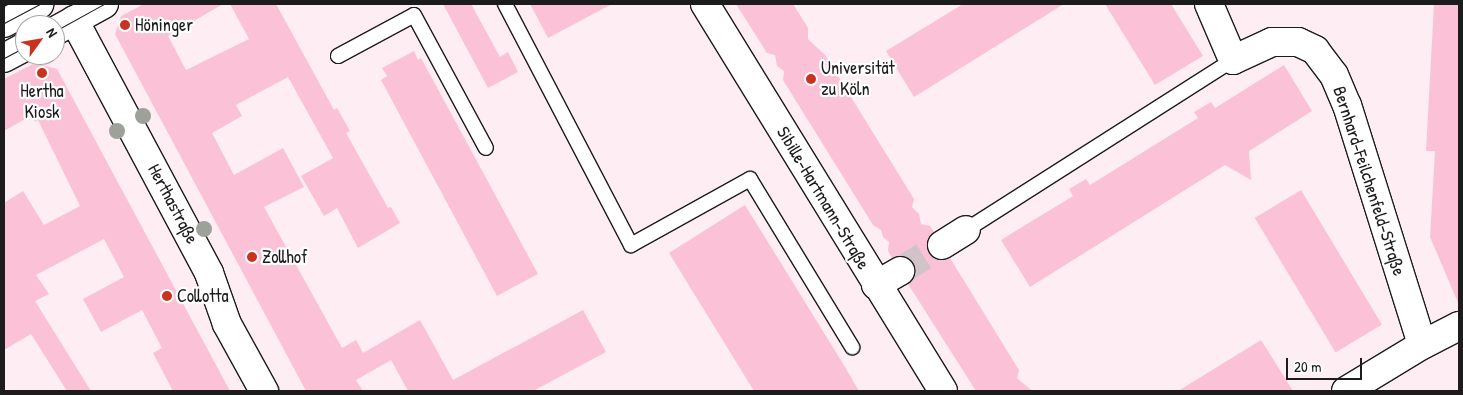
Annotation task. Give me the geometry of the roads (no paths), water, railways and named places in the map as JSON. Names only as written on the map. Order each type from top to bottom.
[{"type":"street","points":[[4,23],[39,4]]},
{"type":"street","points":[[65,26],[104,4]]},
{"type":"street","name":"Sibille-Hartmann-Straße","points":[[705,4],[876,285],[943,391]]},
{"type":"street","points":[[1209,4],[1233,60]]},
{"type":"street","name":"Herthastraße","points":[[65,26],[209,273],[227,324],[264,391]]},
{"type":"street","name":"Bernhard-Feilchenfeld-Straße","points":[[1233,60],[1272,42],[1298,42],[1315,50],[1334,75],[1347,105],[1422,344]]},
{"type":"street","name":"Bernhard-Feilchenfeld-Straße","points":[[942,245],[966,230]]},
{"type":"street","points":[[876,285],[900,271]]},
{"type":"street","points":[[1346,391],[1422,344],[1459,326]]},
{"type":"lane","points":[[504,4],[631,245],[750,179],[852,348]]},
{"type":"lane","points":[[338,56],[414,15],[486,148]]},
{"type":"lane","name":"Bernhard-Feilchenfeld-Straße","points":[[966,230],[1233,60]]},
{"type":"tunnel","points":[[900,271],[942,245]]},
{"type":"tram line","points":[[4,23],[39,4]]},
{"type":"tram line","points":[[65,25],[104,4]]},
{"type":"tram line","points":[[4,58],[15,52]]},
{"type":"place","name":"Höninger","points":[[125,25]]},
{"type":"place","name":"Hertha Kiosk","points":[[42,73]]},
{"type":"place","name":"Universität zu Köln","points":[[811,79]]},
{"type":"place","name":"Zollhof","points":[[252,257]]},
{"type":"place","name":"Collotta","points":[[167,296]]}]
